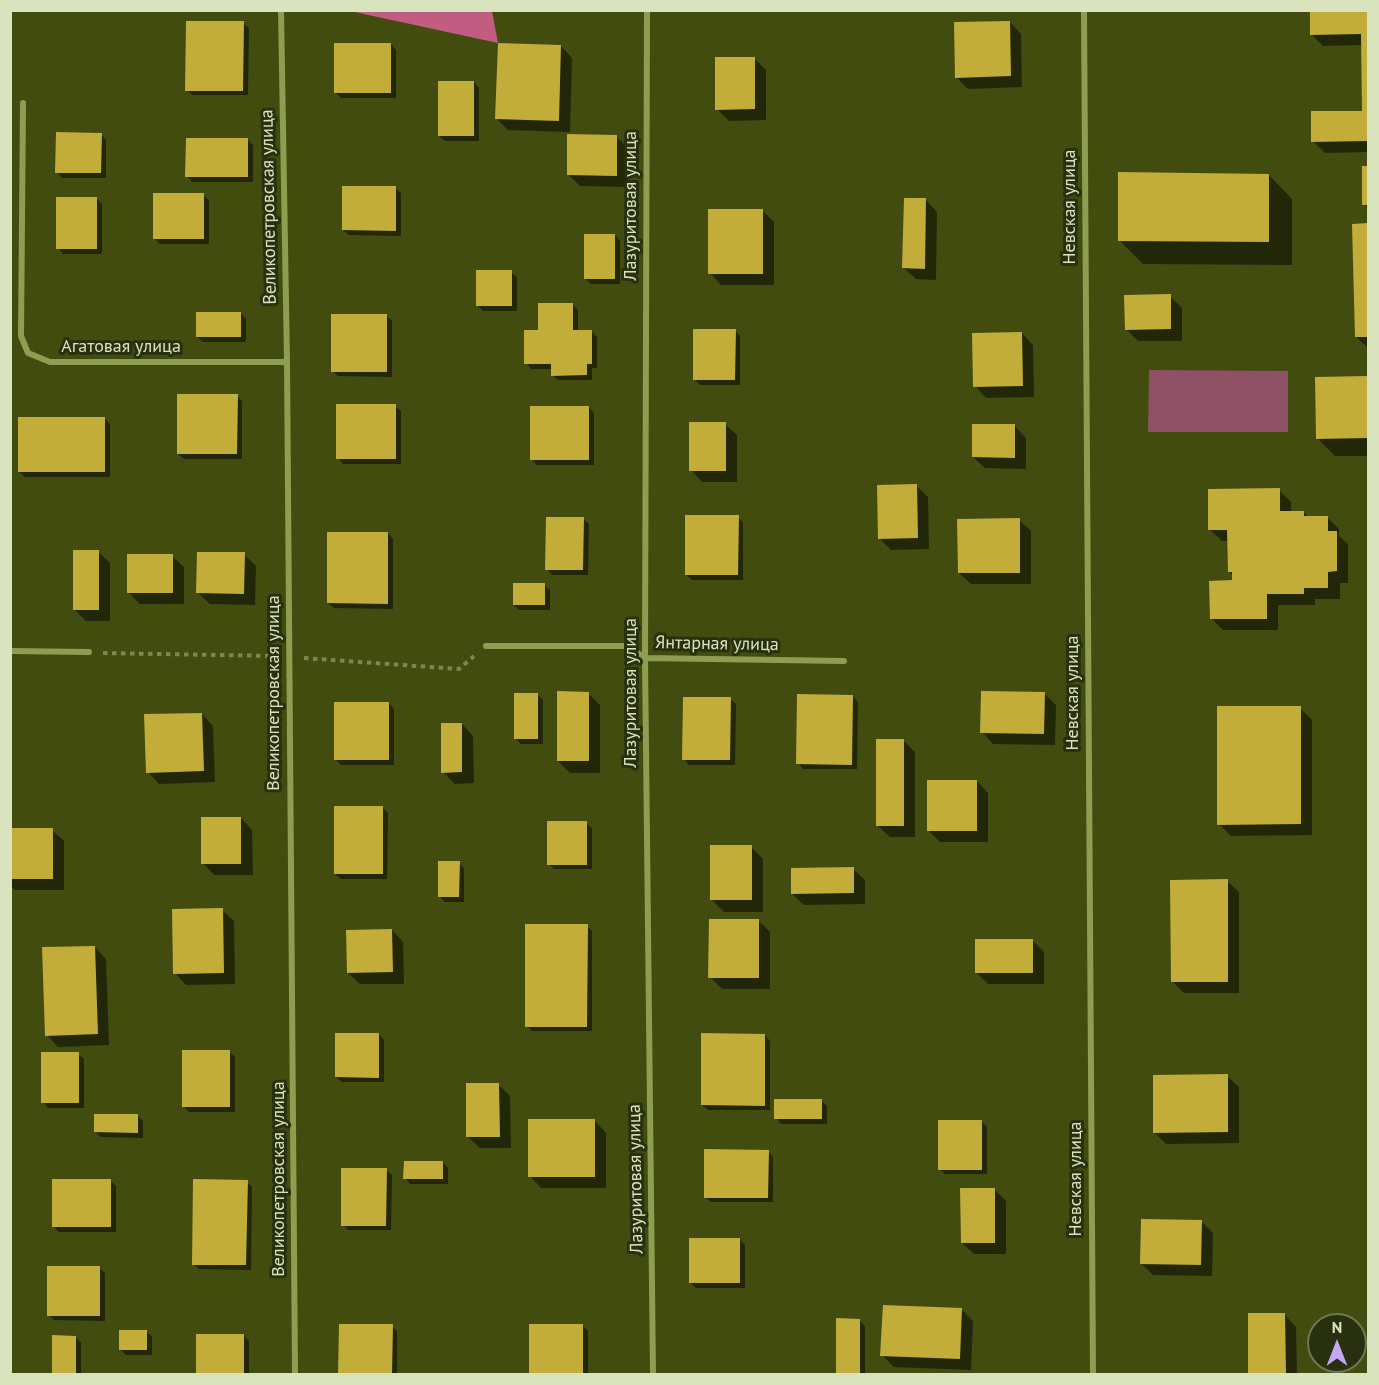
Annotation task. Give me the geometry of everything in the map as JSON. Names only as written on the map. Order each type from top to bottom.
[{"type":"street","name":"Великопетровская улица","points":[[281,10],[287,362],[295,1374]]},
{"type":"street","name":"Лазуритовая улица","points":[[647,10],[645,658],[654,1374]]},
{"type":"street","name":"Невская улица","points":[[1084,10],[1093,1374]]},
{"type":"street","name":"Агатовая улица","points":[[23,103],[21,336],[28,353],[50,362],[287,362]]},
{"type":"street","name":"Янтарная улица","points":[[486,646],[627,646],[645,658],[844,661]]},
{"type":"street","points":[[10,651],[89,652]]},
{"type":"shaded area","points":[[350,11],[492,11],[498,43]]},
{"type":"shaded area","points":[[1149,370],[1288,371],[1288,432],[1148,432]]},
{"type":"building","points":[[1310,10],[1368,10],[1368,141],[1311,142],[1311,111],[1362,111],[1361,34],[1310,35]]},
{"type":"building","points":[[186,21],[244,21],[243,91],[185,91]]},
{"type":"building","points":[[1010,21],[1011,76],[955,78],[954,22]]},
{"type":"building","points":[[334,43],[391,43],[391,93],[334,93]]},
{"type":"building","points":[[498,43],[561,45],[559,121],[495,119]]},
{"type":"building","points":[[715,57],[755,57],[755,109],[715,110]]},
{"type":"building","points":[[438,81],[474,81],[474,136],[438,136]]},
{"type":"building","points":[[56,132],[102,133],[101,173],[55,173]]},
{"type":"building","points":[[567,134],[617,135],[617,176],[567,175]]},
{"type":"building","points":[[186,138],[248,138],[248,177],[185,177]]},
{"type":"building","points":[[1362,166],[1368,166],[1368,205],[1362,205]]},
{"type":"building","points":[[1118,172],[1269,174],[1269,242],[1118,241]]},
{"type":"building","points":[[342,186],[396,186],[396,231],[342,230]]},
{"type":"building","points":[[153,193],[204,193],[204,239],[153,239]]},
{"type":"building","points":[[56,197],[97,197],[97,249],[56,249]]},
{"type":"building","points":[[904,198],[926,198],[925,269],[902,268]]},
{"type":"building","points":[[708,209],[763,209],[763,274],[708,274]]},
{"type":"building","points":[[1368,223],[1368,337],[1355,337],[1352,224]]},
{"type":"building","points":[[584,234],[615,234],[615,279],[584,279]]},
{"type":"building","points":[[476,270],[512,270],[512,306],[476,306]]},
{"type":"building","points":[[1171,294],[1171,329],[1125,330],[1124,295]]},
{"type":"building","points":[[538,303],[573,303],[573,330],[592,330],[592,364],[587,364],[587,375],[551,376],[551,364],[524,364],[524,330],[538,330]]},
{"type":"building","points":[[196,312],[241,312],[241,337],[196,337]]},
{"type":"building","points":[[331,314],[387,314],[387,372],[331,372]]},
{"type":"building","points":[[693,329],[736,329],[735,380],[693,380]]},
{"type":"building","points":[[1022,332],[1023,386],[973,387],[972,333]]},
{"type":"building","points":[[1368,376],[1368,438],[1316,439],[1315,377]]},
{"type":"building","points":[[177,394],[238,394],[237,454],[177,454]]},
{"type":"building","points":[[336,404],[396,404],[396,459],[336,459]]},
{"type":"building","points":[[530,406],[589,406],[589,460],[530,460]]},
{"type":"building","points":[[18,417],[105,417],[105,472],[18,472]]},
{"type":"building","points":[[689,422],[726,422],[726,471],[689,471]]},
{"type":"building","points":[[972,424],[1015,424],[1015,458],[972,457]]},
{"type":"building","points":[[917,484],[918,538],[878,539],[877,485]]},
{"type":"building","points":[[1280,488],[1280,511],[1304,511],[1304,516],[1328,516],[1328,531],[1337,531],[1337,571],[1328,572],[1328,588],[1304,588],[1304,594],[1267,594],[1267,619],[1210,619],[1209,581],[1232,580],[1232,572],[1228,572],[1227,530],[1208,530],[1208,489]]},
{"type":"building","points":[[685,515],[739,515],[738,575],[685,575]]},
{"type":"building","points":[[546,517],[584,517],[583,570],[545,570]]},
{"type":"building","points":[[1020,518],[1020,573],[958,573],[957,519]]},
{"type":"building","points":[[327,532],[388,532],[388,604],[327,603]]},
{"type":"building","points":[[73,550],[99,550],[99,610],[73,610]]},
{"type":"building","points":[[197,552],[245,552],[244,594],[196,593]]},
{"type":"building","points":[[127,554],[173,554],[173,593],[127,593]]},
{"type":"building","points":[[513,583],[545,583],[545,605],[513,605]]},
{"type":"building","points":[[557,691],[589,692],[589,761],[557,761]]},
{"type":"building","points":[[981,691],[1045,692],[1044,734],[980,733]]},
{"type":"building","points":[[514,693],[538,693],[538,739],[514,739]]},
{"type":"building","points":[[797,694],[853,695],[852,765],[796,764]]},
{"type":"building","points":[[683,697],[731,697],[730,760],[682,760]]},
{"type":"building","points":[[334,702],[389,702],[389,760],[334,760]]},
{"type":"building","points":[[1217,706],[1301,706],[1301,824],[1217,825]]},
{"type":"building","points":[[202,713],[204,771],[146,773],[144,714]]},
{"type":"building","points":[[441,723],[462,723],[462,772],[441,773]]},
{"type":"building","points":[[876,739],[904,739],[904,826],[876,826]]},
{"type":"building","points":[[927,780],[977,780],[977,831],[927,831]]},
{"type":"building","points":[[334,806],[383,806],[383,874],[334,874]]},
{"type":"building","points":[[201,817],[241,817],[241,864],[201,864]]},
{"type":"building","points":[[547,821],[587,821],[587,865],[547,865]]},
{"type":"building","points":[[10,828],[53,828],[53,879],[10,879]]},
{"type":"building","points":[[710,845],[752,845],[752,900],[710,900]]},
{"type":"building","points":[[438,861],[460,861],[459,897],[438,897]]},
{"type":"building","points":[[854,867],[854,893],[791,894],[791,868]]},
{"type":"building","points":[[1228,879],[1228,982],[1171,982],[1170,880]]},
{"type":"building","points":[[223,908],[224,973],[173,974],[172,909]]},
{"type":"building","points":[[709,919],[759,919],[759,978],[708,978]]},
{"type":"building","points":[[525,924],[588,924],[587,1027],[525,1027]]},
{"type":"building","points":[[392,929],[393,972],[347,973],[346,930]]},
{"type":"building","points":[[975,939],[1033,939],[1033,973],[975,973]]},
{"type":"building","points":[[95,946],[98,1034],[45,1036],[42,947]]},
{"type":"building","points":[[335,1033],[379,1033],[379,1078],[335,1077]]},
{"type":"building","points":[[701,1033],[765,1034],[765,1106],[701,1105]]},
{"type":"building","points":[[182,1050],[230,1050],[230,1107],[182,1107]]},
{"type":"building","points":[[41,1052],[79,1052],[79,1103],[41,1103]]},
{"type":"building","points":[[1228,1074],[1228,1132],[1153,1133],[1153,1075]]},
{"type":"building","points":[[466,1083],[499,1083],[500,1137],[466,1137]]},
{"type":"building","points":[[774,1099],[822,1099],[822,1119],[774,1119]]},
{"type":"building","points":[[94,1114],[138,1114],[138,1133],[94,1132]]},
{"type":"building","points":[[528,1119],[595,1119],[595,1177],[528,1177]]},
{"type":"building","points":[[938,1120],[982,1120],[982,1170],[938,1170]]},
{"type":"building","points":[[704,1149],[769,1150],[768,1198],[704,1198]]},
{"type":"building","points":[[404,1161],[443,1161],[443,1179],[403,1179]]},
{"type":"building","points":[[341,1168],[387,1168],[386,1226],[341,1226]]},
{"type":"building","points":[[52,1179],[111,1179],[111,1227],[52,1227]]},
{"type":"building","points":[[193,1179],[248,1180],[246,1265],[192,1265]]},
{"type":"building","points":[[960,1188],[995,1188],[995,1243],[961,1243]]},
{"type":"building","points":[[1141,1219],[1202,1220],[1201,1265],[1140,1264]]},
{"type":"building","points":[[689,1238],[740,1238],[740,1283],[689,1283]]},
{"type":"building","points":[[47,1266],[100,1266],[100,1316],[47,1316]]},
{"type":"building","points":[[883,1305],[962,1308],[960,1359],[880,1356]]},
{"type":"building","points":[[1248,1313],[1285,1313],[1286,1374],[1248,1374]]},
{"type":"building","points":[[836,1318],[860,1319],[860,1374],[836,1374]]},
{"type":"building","points":[[339,1324],[393,1324],[392,1374],[338,1374]]},
{"type":"building","points":[[529,1324],[583,1324],[583,1374],[529,1374]]},
{"type":"building","points":[[119,1330],[147,1330],[147,1350],[119,1350]]},
{"type":"building","points":[[196,1334],[244,1334],[244,1374],[196,1374]]},
{"type":"building","points":[[52,1335],[76,1336],[76,1374],[52,1374]]}]
